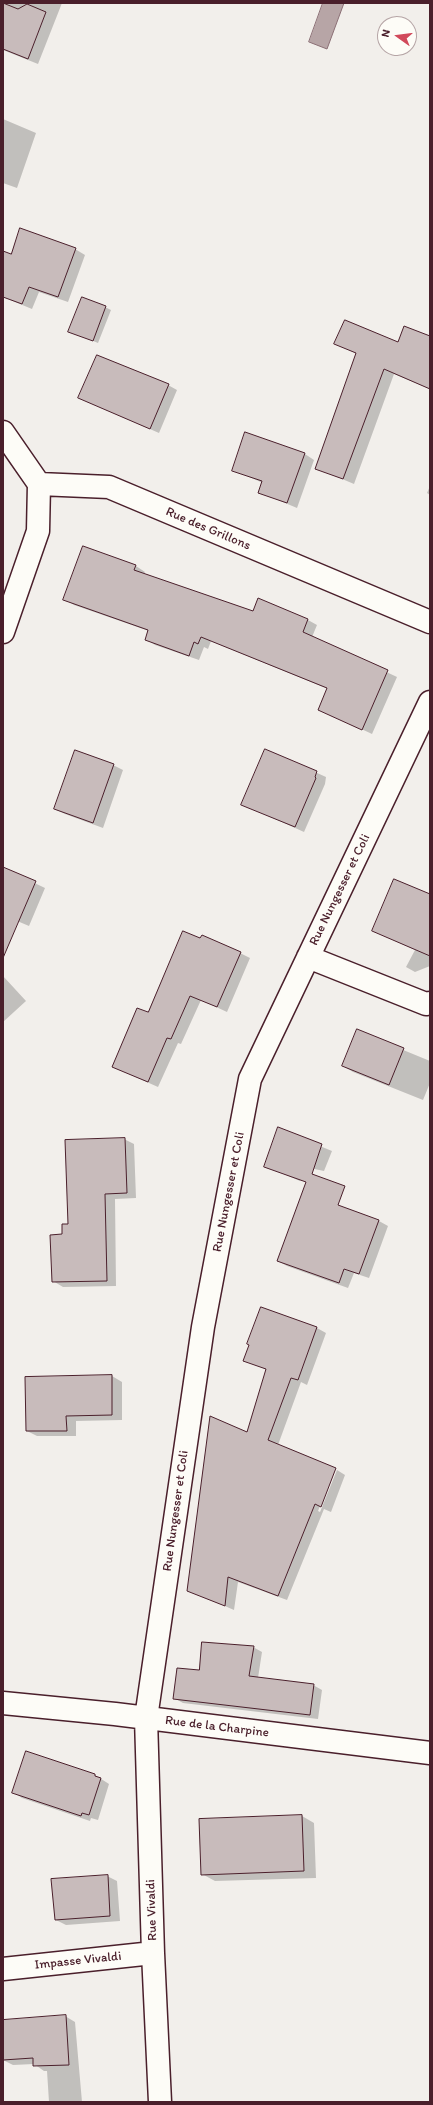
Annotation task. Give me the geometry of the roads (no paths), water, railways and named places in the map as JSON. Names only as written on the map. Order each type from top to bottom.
[{"type":"street","points":[[3,432],[39,484],[38,531],[3,632]]},
{"type":"street","name":"Rue des Grillons","points":[[39,484],[108,487],[430,622]]},
{"type":"street","name":"Rue Nungesser et Coli","points":[[146,1718],[203,1326],[250,1079],[430,702]]},
{"type":"street","points":[[308,957],[426,1004],[430,1003]]},
{"type":"street","name":"Rue de la Charpine","points":[[3,1703],[146,1718],[430,1753]]},
{"type":"street","name":"Rue Vivaldi","points":[[146,1718],[153,1953],[160,2102]]},
{"type":"street","name":"Impasse Vivaldi","points":[[3,1968],[153,1953]]}]
